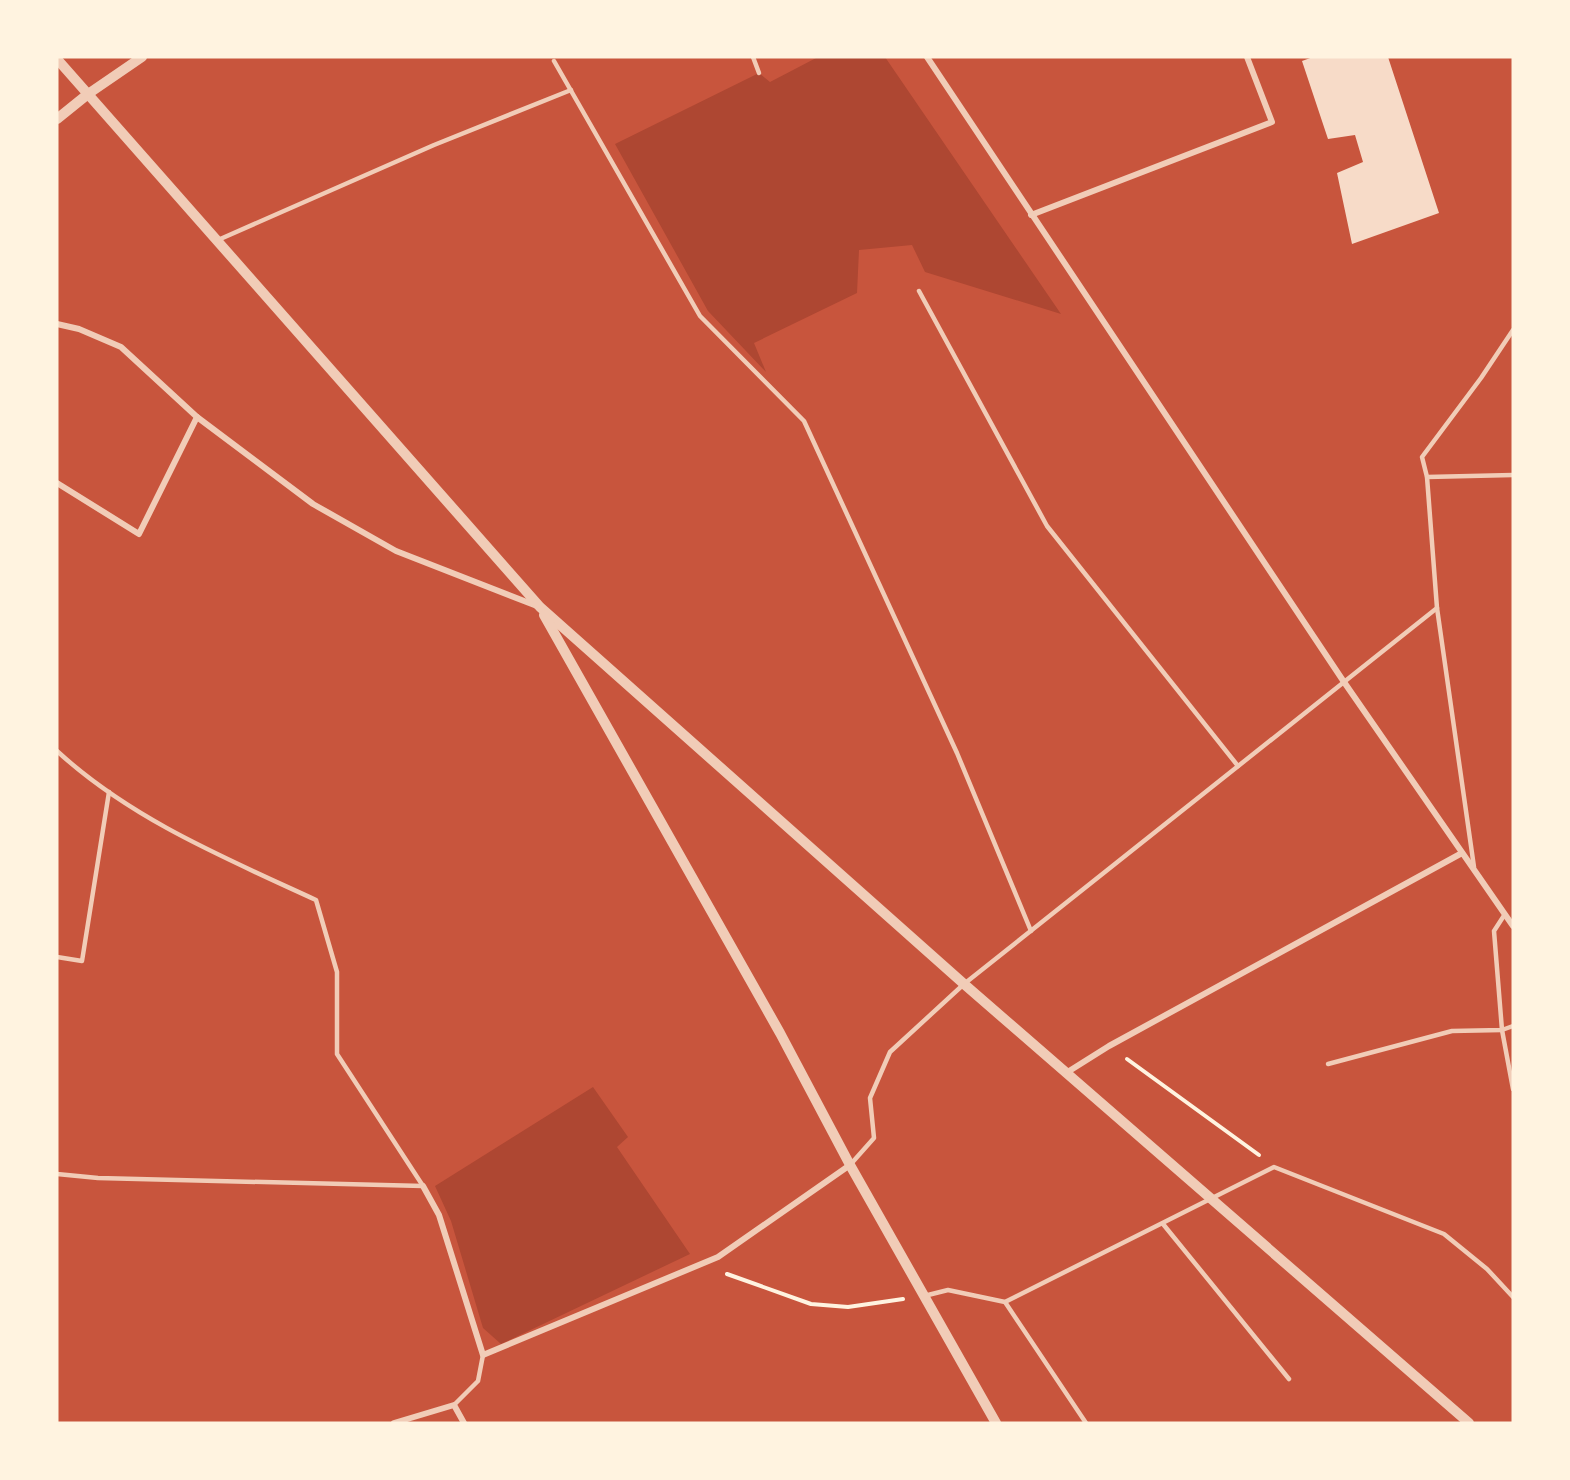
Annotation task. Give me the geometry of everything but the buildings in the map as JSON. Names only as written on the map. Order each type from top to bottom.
[{"type":"street","points":[[57,119],[88,94],[142,57]]},
{"type":"street","points":[[927,57],[1344,682],[1513,926]]},
{"type":"street","points":[[1031,215],[1272,122],[1247,57]]},
{"type":"street","points":[[57,59],[540,607],[964,984],[1469,1423]]},
{"type":"street","points":[[57,324],[79,329],[121,347],[197,417],[313,504],[396,551],[540,607],[996,1423]]},
{"type":"street","points":[[57,483],[139,534],[197,417]]},
{"type":"street","points":[[1066,1073],[1109,1046],[1462,853]]},
{"type":"street","points":[[423,1186],[439,1215],[483,1355],[718,1257],[850,1165]]},
{"type":"street","points":[[393,1423],[454,1405],[464,1423]]},
{"type":"lane","points":[[753,57],[759,73]]},
{"type":"lane","points":[[554,61],[700,316],[804,421],[957,753],[1031,931]]},
{"type":"lane","points":[[216,241],[434,145],[571,90]]},
{"type":"lane","points":[[919,291],[1047,526],[1238,766]]},
{"type":"lane","points":[[1474,870],[1437,608],[1427,477],[1422,457],[1481,378],[1513,330]]},
{"type":"lane","points":[[1427,477],[1513,475]]},
{"type":"lane","points":[[850,1165],[874,1138],[870,1098],[890,1052],[964,984],[1437,608]]},
{"type":"lane","points":[[57,751],[109,792],[175,834],[315,900],[337,972],[337,1054],[423,1186]]},
{"type":"lane","points":[[57,957],[82,961],[109,792]]},
{"type":"lane","points":[[1505,914],[1494,930],[1502,1030],[1513,1089]]},
{"type":"lane","points":[[1328,1064],[1452,1031],[1502,1030],[1513,1026]]},
{"type":"lane","points":[[924,1296],[948,1290],[1005,1302],[1274,1167],[1444,1234],[1487,1269],[1513,1297]]},
{"type":"lane","points":[[57,1174],[98,1178],[423,1186]]},
{"type":"lane","points":[[1163,1224],[1289,1379]]},
{"type":"lane","points":[[1005,1302],[1086,1423]]},
{"type":"lane","points":[[454,1405],[478,1381],[483,1355]]},
{"type":"path","points":[[1109,1046],[1274,1167]]},
{"type":"path","points":[[701,1265],[811,1304],[848,1307],[924,1296]]},
{"type":"shaded area","points":[[818,57],[885,57],[1061,314],[925,272],[912,245],[859,250],[857,293],[754,343],[766,372],[708,311],[615,144],[759,73],[770,82]]},
{"type":"shaded area","points":[[593,1087],[628,1137],[617,1147],[690,1254],[501,1344],[483,1328],[451,1221],[435,1186]]}]
